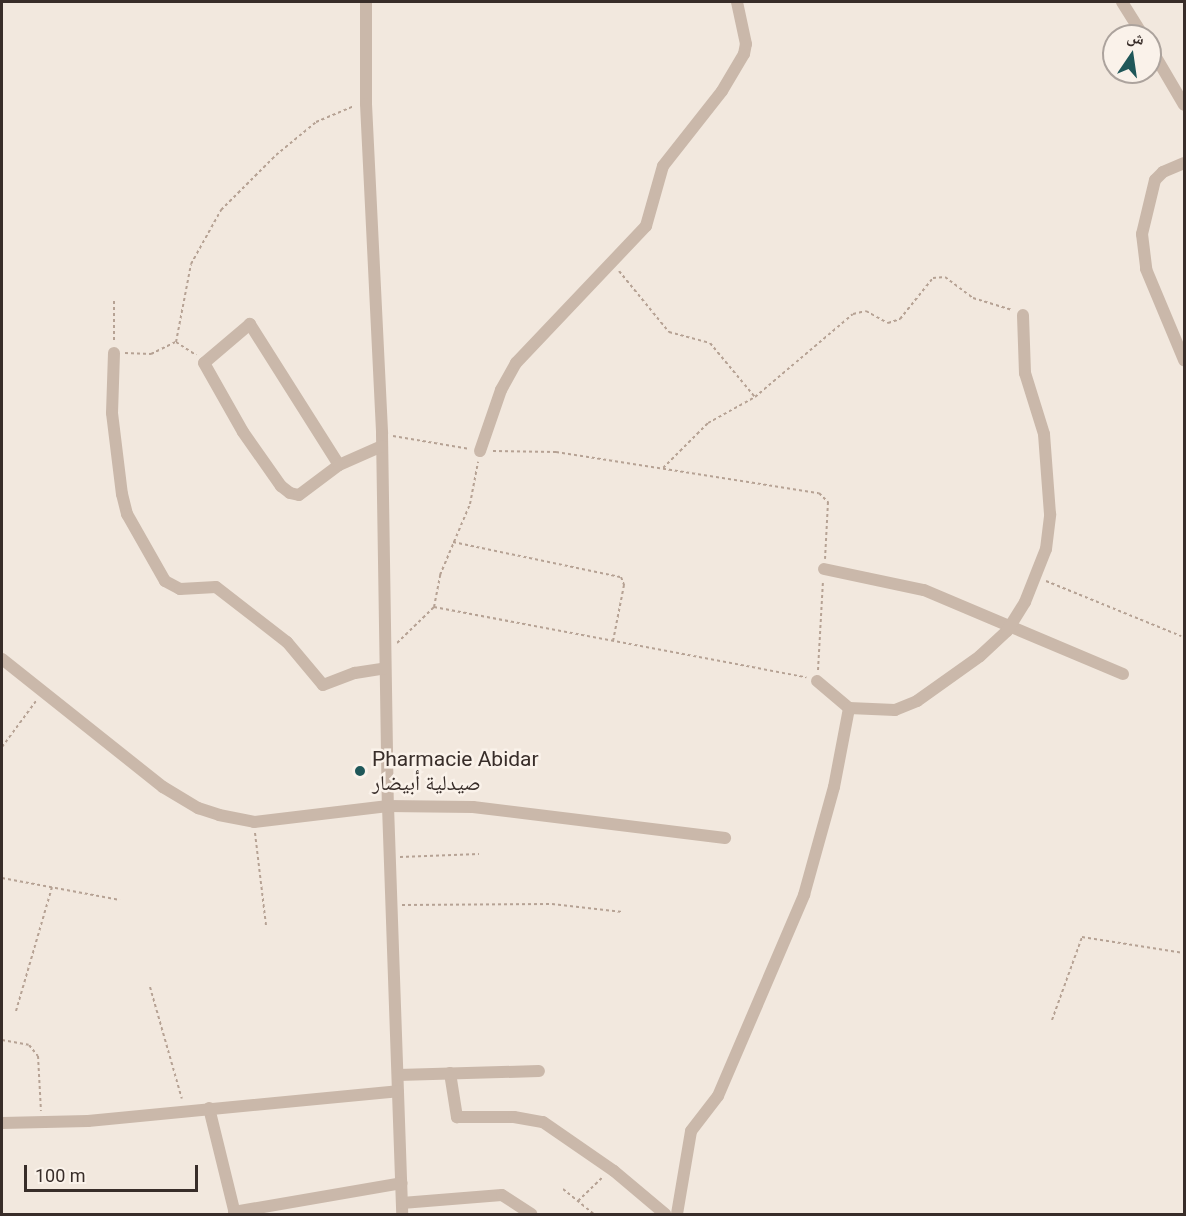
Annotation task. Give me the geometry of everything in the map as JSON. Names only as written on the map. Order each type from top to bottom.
[{"type":"street","points":[[366,2],[366,104],[382,440],[388,806],[402,1209],[502,1195],[531,1215]]},
{"type":"street","points":[[480,451],[512,369],[646,226],[663,166],[722,91],[744,54],[746,44],[737,2]]},
{"type":"street","points":[[1122,2],[1136,24]]},
{"type":"street","points":[[1162,67],[1185,105]]},
{"type":"street","points":[[1185,163],[1163,172],[1155,180],[1142,234],[1142,255],[1185,360]]},
{"type":"street","points":[[818,681],[849,708],[895,710],[916,701],[980,656],[1011,626],[1047,549],[1050,514],[1044,434],[1024,373],[1023,315]]},
{"type":"street","points":[[339,465],[250,324],[204,363],[280,486],[299,495],[339,465],[382,440]]},
{"type":"street","points":[[114,353],[112,413],[122,494],[127,514],[165,580],[180,589],[216,587],[298,652],[323,685],[355,673],[385,668]]},
{"type":"street","points":[[824,569],[908,585],[1123,674]]},
{"type":"street","points":[[2,659],[163,787],[198,808],[254,822],[388,806],[498,808],[724,838]]},
{"type":"street","points":[[677,1215],[691,1131],[718,1096],[804,894],[834,788],[849,708]]},
{"type":"street","points":[[398,1075],[539,1071]]},
{"type":"street","points":[[450,1073],[457,1117],[514,1117],[550,1126],[611,1169],[665,1215]]},
{"type":"street","points":[[2,1123],[42,1123],[398,1090]]},
{"type":"street","points":[[209,1108],[234,1213],[402,1183]]},
{"type":"path","points":[[176,342],[191,264],[221,210],[276,154],[316,123],[366,104]]},
{"type":"path","points":[[611,262],[669,332],[710,343],[755,397]]},
{"type":"path","points":[[663,468],[708,423],[755,397],[853,314],[866,311],[888,323],[900,319],[933,278],[945,277],[973,298],[1023,315]]},
{"type":"path","points":[[114,301],[114,353],[152,354],[176,342],[186,345],[204,363]]},
{"type":"path","points":[[382,440],[480,451],[556,452],[825,496],[828,502],[818,681],[795,673],[435,607]]},
{"type":"path","points":[[385,653],[435,607],[440,575],[470,504],[480,451]]},
{"type":"path","points":[[453,542],[621,577],[624,585],[613,641]]},
{"type":"path","points":[[1035,577],[1181,636]]},
{"type":"path","points":[[2,747],[43,692]]},
{"type":"path","points":[[254,822],[266,925]]},
{"type":"path","points":[[391,857],[479,854]]},
{"type":"path","points":[[2,878],[120,900]]},
{"type":"path","points":[[16,1011],[52,887]]},
{"type":"path","points":[[393,905],[552,904],[623,912]]},
{"type":"path","points":[[1052,1020],[1082,937],[1185,953]]},
{"type":"path","points":[[150,987],[185,1111]]},
{"type":"path","points":[[2,1040],[29,1046],[38,1056],[42,1123]]},
{"type":"path","points":[[578,1202],[611,1169]]},
{"type":"path","points":[[563,1189],[594,1215]]},
{"type":"place","name":"Pharmacie Abidar صيدلية أبيضار","points":[[360,771]]}]
